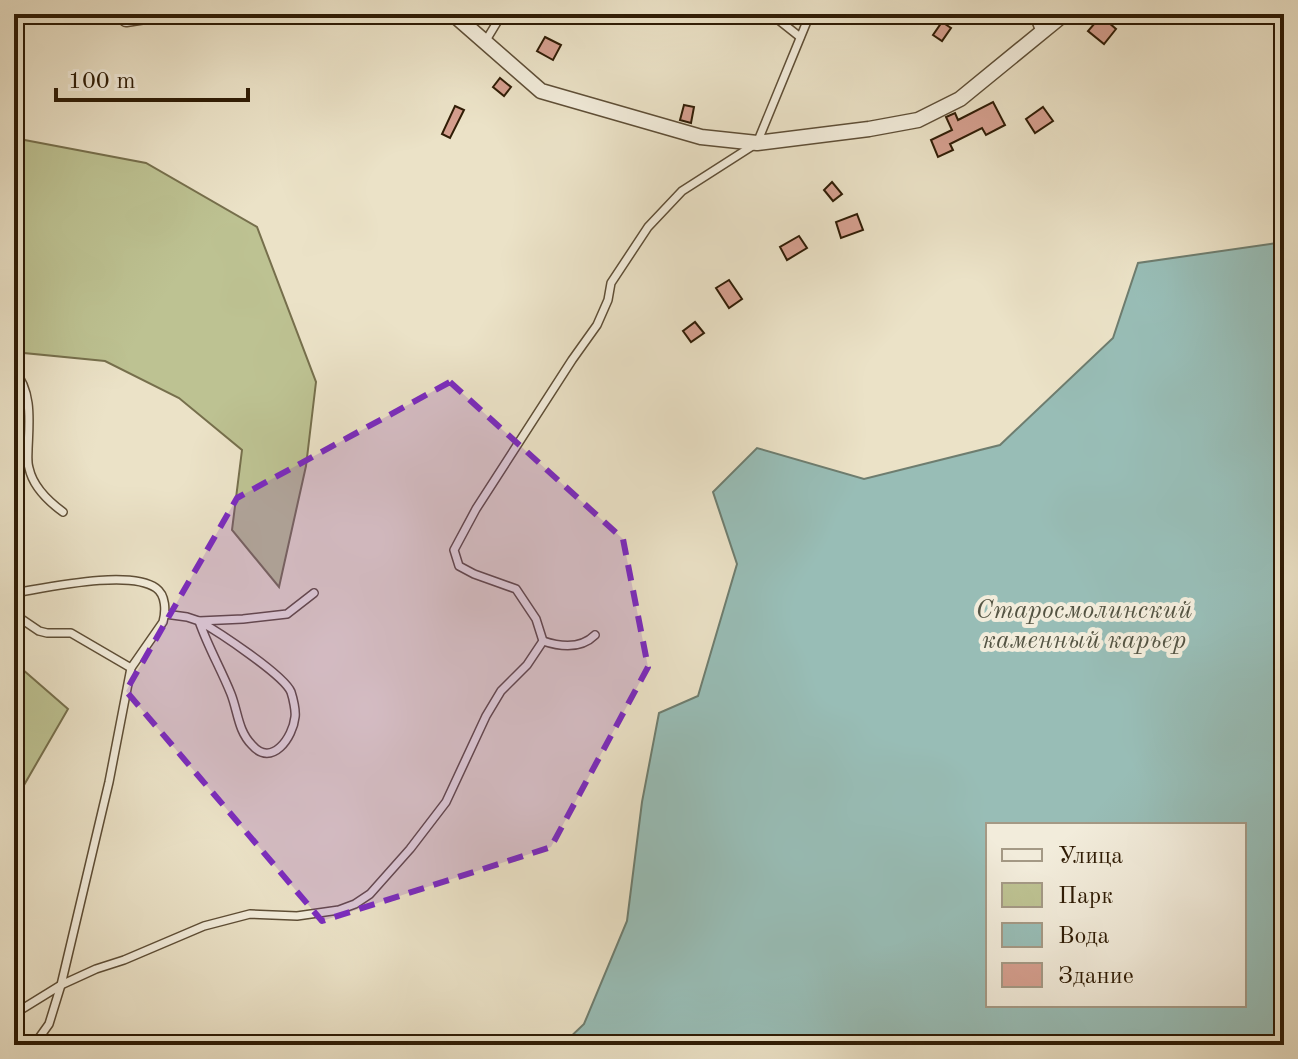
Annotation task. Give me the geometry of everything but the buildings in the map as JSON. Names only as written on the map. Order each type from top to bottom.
[{"type":"street","points":[[126,19],[158,14]]},
{"type":"street","points":[[453,14],[541,91],[701,137],[757,143],[918,120],[960,99],[1064,14]]},
{"type":"lane","points":[[97,14],[105,19],[126,19]]},
{"type":"lane","points":[[485,42],[502,14]]},
{"type":"lane","points":[[771,14],[800,37]]},
{"type":"lane","points":[[543,641],[536,619],[516,589],[459,566],[454,550],[484,496],[597,325],[608,300],[611,283],[648,227],[682,191],[757,143],[810,14]]},
{"type":"lane","points":[[1033,14],[1041,34]]},
{"type":"lane","points":[[14,370],[26,390],[29,407],[28,466],[34,482],[49,502],[63,512]]},
{"type":"lane","points":[[14,593],[103,580],[137,582],[159,591],[165,614],[163,622],[131,668],[109,782],[61,985],[49,1024],[34,1045]]},
{"type":"lane","points":[[199,621],[287,614],[314,593]]},
{"type":"lane","points":[[14,614],[39,631],[71,633],[131,668]]},
{"type":"lane","points":[[165,614],[187,617],[199,621],[218,631],[281,679],[291,692],[295,716],[287,741],[275,752],[260,752],[252,747],[242,732],[233,699],[199,621]]},
{"type":"lane","points":[[543,641],[556,646],[569,646],[590,640],[595,635]]},
{"type":"lane","points":[[14,1014],[61,985],[204,926],[250,914],[297,916],[339,910],[370,894],[446,802],[501,691],[527,665],[543,641]]},
{"type":"highlighted area","points":[[450,382],[623,539],[648,667],[551,847],[322,921],[126,691],[237,498]]},
{"type":"green space","points":[[14,138],[146,163],[257,227],[316,382],[306,466],[279,587],[232,530],[242,450],[179,398],[105,361],[14,352]]},
{"type":"green space","points":[[14,662],[68,709],[24,785],[14,794]]},
{"type":"water","name":"Старосмолинский каменный карьер","points":[[1284,242],[1284,1045],[562,1045],[584,1024],[627,921],[642,802],[659,713],[698,696],[737,564],[713,492],[757,448],[864,479],[1000,445],[1113,338],[1138,263]]}]
